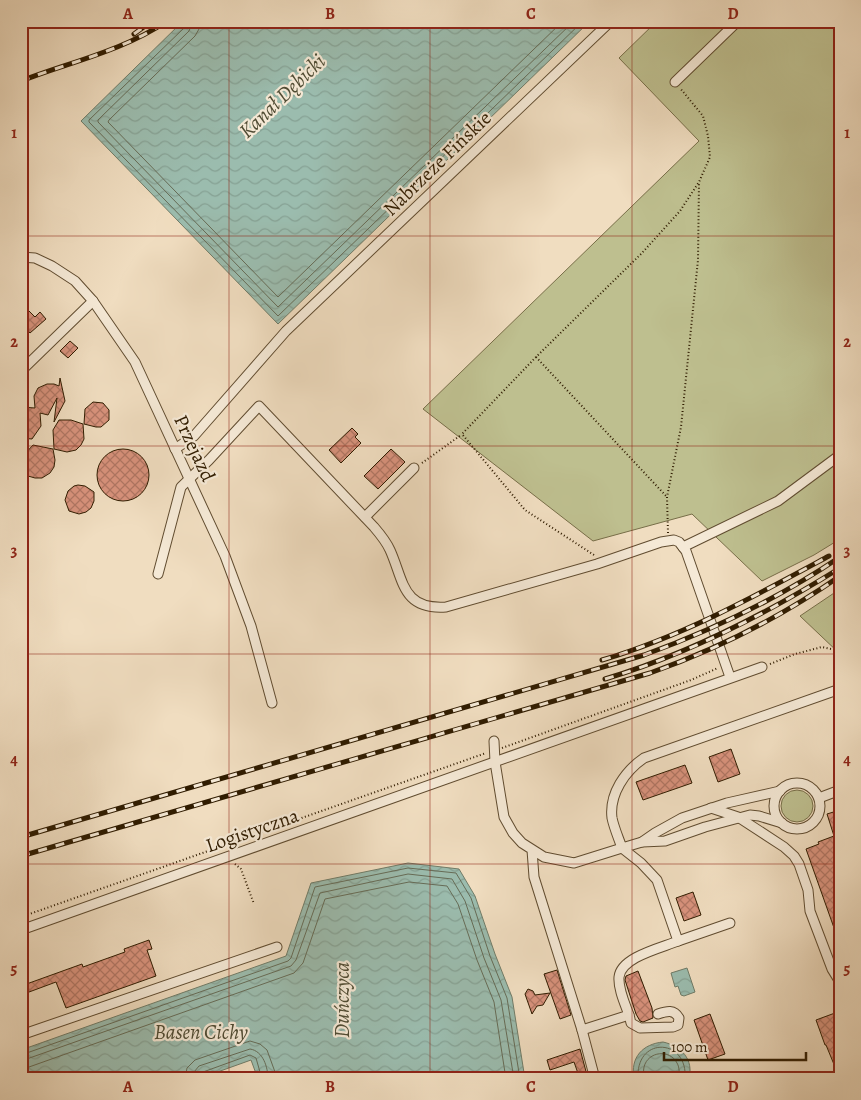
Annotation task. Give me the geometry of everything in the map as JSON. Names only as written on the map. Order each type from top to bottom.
[{"type":"street","name":"Nabrzeże Fińskie","points":[[176,449],[194,436],[286,331],[611,21]]},
{"type":"street","points":[[675,82],[738,21]]},
{"type":"street","name":"Przejazd","points":[[21,257],[35,258],[52,266],[75,281],[93,301],[135,362],[225,556],[251,626],[272,703]]},
{"type":"street","points":[[24,368],[93,301]]},
{"type":"street","points":[[21,356],[24,368]]},
{"type":"street","points":[[158,574],[181,487],[259,406],[366,517],[390,549],[405,591],[411,598],[426,606],[446,607],[604,562],[669,540],[679,542],[684,547],[730,677]]},
{"type":"street","points":[[684,547],[778,500],[840,455]]},
{"type":"street","points":[[366,517],[414,468]]},
{"type":"street","name":"Logistyczna","points":[[21,930],[762,667]]},
{"type":"street","points":[[678,941],[657,880],[641,863],[622,848],[612,819],[617,788],[627,773],[644,758],[840,689]]},
{"type":"street","points":[[494,741],[495,762],[504,817],[513,833],[522,843],[544,857],[574,863],[642,842],[665,841],[738,817],[750,815],[782,823],[795,829],[809,826],[819,814],[819,798],[809,786],[793,784],[780,791],[710,808],[670,824],[642,842]]},
{"type":"street","points":[[819,798],[840,790]]},
{"type":"street","points":[[780,791],[774,804],[775,811],[782,823]]},
{"type":"street","points":[[710,808],[738,817],[784,847],[794,856],[799,864],[808,890],[813,919],[832,969],[840,982]]},
{"type":"street","points":[[532,850],[534,877],[582,1030],[595,1079]]},
{"type":"street","points":[[658,1014],[671,1011],[676,1013],[679,1018],[678,1025],[673,1027],[640,1028],[631,1023],[619,979],[620,970],[630,960],[730,923]]},
{"type":"street","points":[[21,1035],[277,947]]},
{"type":"street","points":[[582,1030],[629,1015]]},
{"type":"path","points":[[414,468],[462,434],[536,357],[642,253],[680,211],[699,182],[710,157],[708,136],[703,116],[675,82]]},
{"type":"path","points":[[669,540],[667,497],[681,427],[698,260],[699,182]]},
{"type":"path","points":[[536,357],[667,497]]},
{"type":"path","points":[[462,434],[525,510],[604,562]]},
{"type":"path","points":[[762,667],[795,654],[822,647],[840,651]]},
{"type":"path","points":[[21,917],[494,751],[691,680],[726,665]]},
{"type":"path","points":[[218,848],[224,865],[235,864],[242,869],[254,904]]},
{"type":"green space","points":[[657,21],[840,21],[840,539],[814,555],[762,581],[692,514],[593,541],[423,409],[699,141],[619,58]]},
{"type":"green space","points":[[840,589],[840,654],[800,616]]},
{"type":"green space","points":[[797,790],[803,791],[808,795],[812,800],[812,812],[808,817],[803,821],[797,822],[791,821],[786,817],[782,812],[781,806],[782,800],[786,795],[791,791]]},
{"type":"water","name":"Kanał Dębicki","points":[[183,21],[590,21],[278,324],[81,121]]},
{"type":"water","points":[[408,863],[459,869],[475,896],[512,997],[525,1079],[258,1079],[251,1060],[198,1079],[21,1079],[21,1050],[286,956],[311,883]]},
{"type":"water","points":[[687,968],[695,992],[684,996],[681,995],[678,986],[675,987],[671,973]]},
{"type":"water","points":[[663,1042],[685,1054],[690,1065],[689,1079],[634,1079],[633,1071],[636,1058],[649,1046]]},
{"type":"building","points":[[28,310],[35,317],[40,312],[46,319],[30,333],[21,323],[21,316]]},
{"type":"building","points":[[70,341],[78,348],[68,358],[60,351]]},
{"type":"building","points":[[60,378],[65,401],[54,422],[57,398],[48,415],[40,413],[41,426],[32,439],[21,438],[21,407],[35,408],[34,396],[38,388],[47,384],[59,386]]},
{"type":"building","points":[[93,402],[103,403],[109,410],[109,420],[101,427],[84,424],[85,409]]},
{"type":"building","points":[[59,420],[71,420],[83,424],[84,439],[76,450],[67,452],[54,449],[53,430]]},
{"type":"building","points":[[352,428],[358,434],[355,437],[361,443],[341,463],[329,450]]},
{"type":"building","points":[[33,445],[53,449],[54,467],[50,473],[42,478],[21,474],[23,456]]},
{"type":"building","points":[[123,449],[133,451],[141,457],[147,465],[149,475],[147,485],[141,493],[133,499],[123,501],[113,499],[105,493],[99,485],[97,475],[99,465],[105,457],[113,451]]},
{"type":"building","points":[[391,449],[405,462],[378,489],[364,476]]},
{"type":"building","points":[[78,485],[85,486],[94,492],[94,501],[91,508],[79,514],[69,511],[65,500],[68,491]]},
{"type":"building","points":[[731,749],[740,774],[718,782],[709,757]]},
{"type":"building","points":[[685,765],[692,783],[643,800],[636,782]]},
{"type":"building","points":[[840,810],[839,942],[806,849],[834,836],[827,814]]},
{"type":"building","points":[[693,892],[701,915],[684,921],[676,898]]},
{"type":"building","points":[[149,940],[152,949],[147,950],[156,976],[66,1008],[56,982],[21,995],[21,986],[82,964],[83,967],[125,952],[124,949]]},
{"type":"building","points":[[557,970],[571,1015],[560,1019],[544,974]]},
{"type":"building","points":[[638,971],[652,1008],[653,1018],[643,1022],[640,1021],[636,1014],[625,980],[626,976]]},
{"type":"building","points":[[528,989],[533,991],[535,995],[550,993],[543,1005],[537,1006],[532,1014],[525,994]]},
{"type":"building","points":[[835,1013],[840,1026],[840,1079],[816,1020]]},
{"type":"building","points":[[710,1014],[725,1054],[708,1060],[694,1020]]},
{"type":"building","points":[[580,1049],[588,1079],[580,1079],[574,1062],[550,1070],[547,1060]]},
{"type":"railway","points":[[134,34],[152,21]]},
{"type":"railway","points":[[21,81],[114,48],[167,21]]},
{"type":"railway","points":[[602,660],[690,627],[829,556]]},
{"type":"railway","points":[[21,837],[644,655],[695,635],[745,612],[793,586],[840,557]]},
{"type":"railway","points":[[605,679],[667,658],[697,645],[755,617],[840,568]]},
{"type":"railway","points":[[21,856],[650,673],[675,664],[748,631],[795,605],[840,576]]},
{"type":"water label","name":"Duńczyca","points":[[342,1000]]},
{"type":"water label","name":"Basen Cichy","points":[[201,1032]]}]
